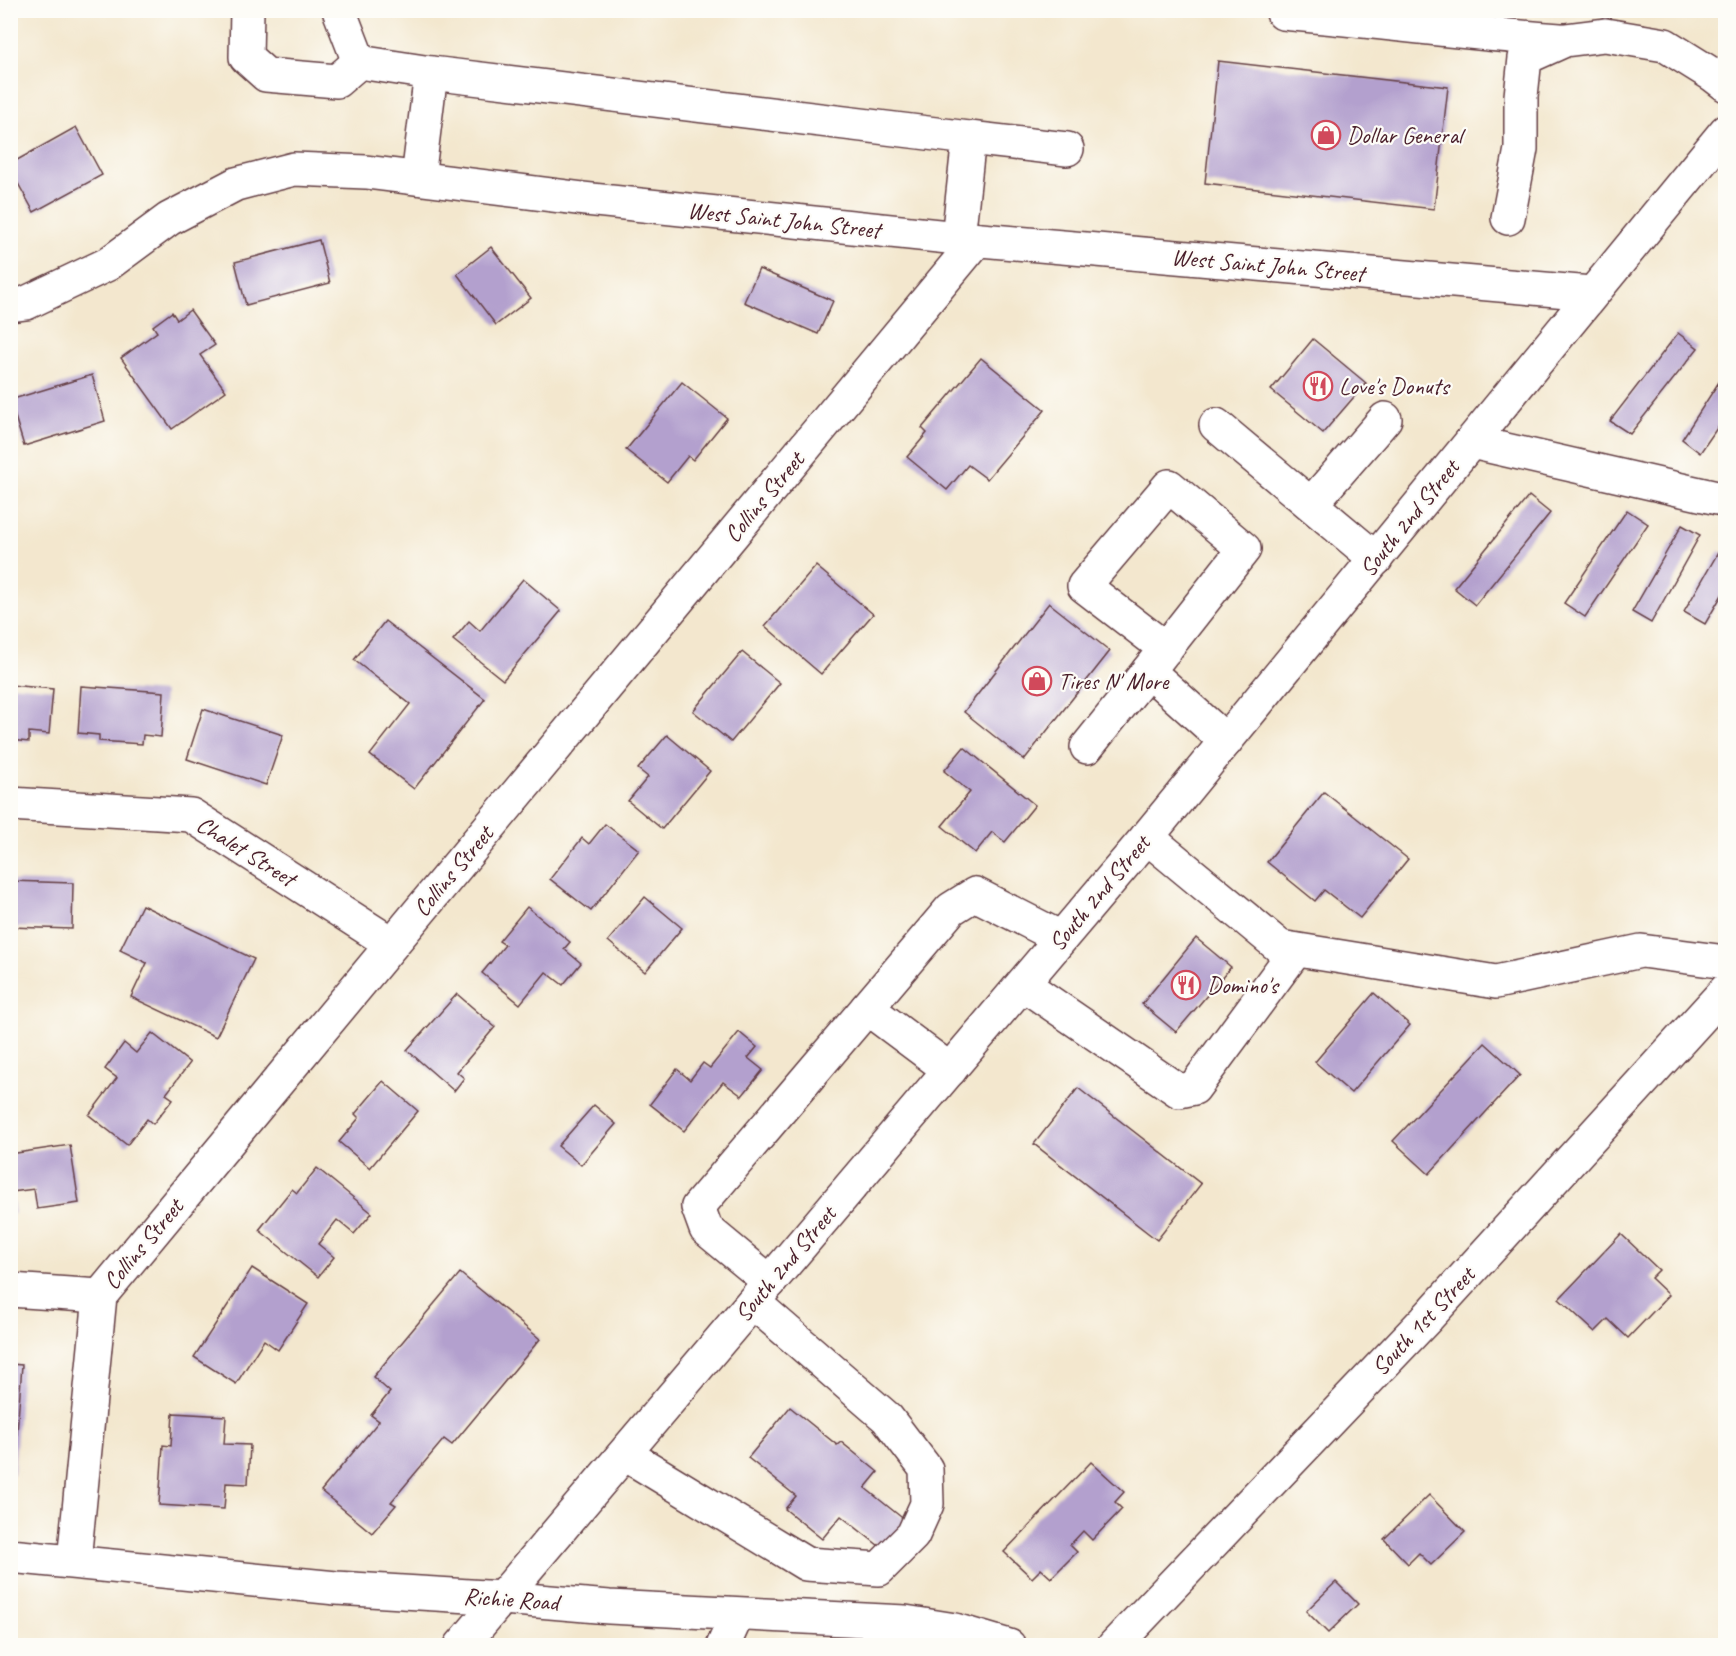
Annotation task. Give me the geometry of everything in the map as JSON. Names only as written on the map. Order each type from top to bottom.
[{"type":"street","points":[[247,10],[246,57],[266,75],[337,81],[359,62],[430,73],[1067,149]]},
{"type":"street","points":[[339,10],[359,62]]},
{"type":"street","points":[[1283,13],[1367,20],[1483,35],[1565,40],[1605,35],[1665,45],[1725,85]]},
{"type":"street","points":[[1508,218],[1521,149],[1521,96],[1525,58],[1565,40]]},
{"type":"street","points":[[418,178],[430,73]]},
{"type":"street","name":"South 2nd Street","points":[[461,1646],[1147,837],[1725,131]]},
{"type":"street","points":[[968,239],[969,138]]},
{"type":"street","name":"West Saint John Street","points":[[10,305],[26,303],[108,264],[169,219],[236,184],[294,169],[366,172],[584,199],[968,239],[1591,293]]},
{"type":"street","name":"Collins Street","points":[[74,1562],[100,1296],[392,944],[968,239]]},
{"type":"street","points":[[1311,504],[1385,419]]},
{"type":"street","points":[[1216,424],[1376,559]]},
{"type":"street","points":[[1471,442],[1725,500]]},
{"type":"street","points":[[1086,747],[1157,660],[1244,549],[1169,486],[1084,586],[1157,660],[1226,741]]},
{"type":"street","name":"Chalet Street","points":[[10,804],[191,814],[392,944]]},
{"type":"street","points":[[1147,837],[1280,947],[1496,982],[1641,951],[1725,962]]},
{"type":"street","points":[[625,1454],[806,1564],[879,1569],[914,1535],[927,1504],[926,1468],[887,1418],[762,1292],[706,1229],[698,1207],[951,909],[975,894],[1061,938]]},
{"type":"street","points":[[1023,984],[1179,1090],[1194,1088],[1296,950]]},
{"type":"street","name":"South 1st Street","points":[[1114,1646],[1428,1317],[1725,990]]},
{"type":"street","points":[[867,1008],[950,1070]]},
{"type":"street","points":[[10,1290],[100,1296]]},
{"type":"street","name":"Richie Road","points":[[10,1556],[336,1588],[737,1615],[905,1622],[955,1630],[1009,1646]]},
{"type":"street","points":[[839,1566],[841,1618]]},
{"type":"street","points":[[723,1646],[737,1615]]},
{"type":"building","name":"Dollar General","points":[[1218,61],[1448,87],[1434,209],[1205,183]]},
{"type":"building","points":[[76,127],[102,175],[34,212],[10,169],[10,164]]},
{"type":"building","points":[[319,240],[330,283],[246,305],[235,262]]},
{"type":"building","points":[[491,247],[531,298],[496,325],[457,274]]},
{"type":"building","points":[[759,269],[833,301],[818,334],[744,302]]},
{"type":"building","points":[[190,310],[215,345],[200,355],[226,391],[172,429],[121,358],[157,332],[153,326],[172,312],[177,320]]},
{"type":"building","points":[[1678,333],[1698,348],[1630,434],[1610,421]]},
{"type":"building","name":"Love's Donuts","points":[[1313,339],[1366,383],[1323,433],[1271,390]]},
{"type":"building","points":[[981,358],[1045,410],[987,479],[968,465],[947,490],[907,457],[927,433],[922,428]]},
{"type":"building","points":[[1726,371],[1726,415],[1700,453],[1682,439]]},
{"type":"building","points":[[92,375],[105,421],[24,446],[10,400]]},
{"type":"building","points":[[682,382],[727,418],[693,460],[688,456],[667,482],[626,450]]},
{"type":"building","points":[[1529,496],[1550,513],[1475,605],[1454,588]]},
{"type":"building","points":[[1627,510],[1648,524],[1585,617],[1564,603]]},
{"type":"building","points":[[1682,525],[1700,535],[1651,623],[1632,612]]},
{"type":"building","points":[[1719,551],[1726,555],[1726,588],[1705,624],[1684,612]]},
{"type":"building","points":[[816,566],[873,614],[821,674],[765,626]]},
{"type":"building","points":[[523,579],[561,611],[503,680],[453,640],[469,621],[480,631]]},
{"type":"building","name":"Tires N' More","points":[[1049,603],[1110,651],[1024,760],[964,712]]},
{"type":"building","points":[[385,621],[485,699],[414,789],[370,755],[410,704],[354,660]]},
{"type":"building","points":[[742,652],[780,683],[731,742],[693,711]]},
{"type":"building","points":[[10,685],[53,689],[49,734],[29,732],[29,742],[10,740]]},
{"type":"building","points":[[81,686],[164,692],[161,737],[143,735],[142,744],[99,741],[99,735],[78,733]]},
{"type":"building","points":[[203,709],[283,735],[266,785],[187,759]]},
{"type":"building","points":[[667,735],[710,771],[662,829],[628,801],[648,777],[638,769]]},
{"type":"building","points":[[964,747],[1035,805],[1005,842],[992,832],[975,853],[942,826],[970,792],[944,771]]},
{"type":"building","points":[[1324,792],[1408,859],[1360,918],[1324,890],[1315,901],[1267,862]]},
{"type":"building","points":[[605,824],[639,850],[591,911],[550,879],[582,838],[589,844]]},
{"type":"building","points":[[10,881],[73,883],[72,929],[10,927]]},
{"type":"building","points":[[645,897],[682,928],[645,972],[608,941]]},
{"type":"building","points":[[142,905],[254,959],[216,1037],[131,997],[147,963],[120,950]]},
{"type":"building","points":[[527,907],[570,942],[564,949],[581,963],[563,985],[546,972],[520,1004],[482,973],[505,945],[499,941]]},
{"type":"building","name":"Domino's","points":[[1196,938],[1231,967],[1176,1032],[1142,1004]]},
{"type":"building","points":[[1374,993],[1410,1025],[1351,1093],[1315,1062]]},
{"type":"building","points":[[457,994],[495,1027],[457,1072],[464,1078],[454,1091],[407,1050]]},
{"type":"building","points":[[739,1032],[757,1047],[748,1058],[763,1070],[742,1096],[723,1082],[684,1131],[650,1104],[677,1069],[690,1080],[703,1063],[710,1068]]},
{"type":"building","points":[[152,1033],[190,1063],[166,1094],[173,1099],[153,1124],[147,1119],[127,1145],[89,1115],[117,1078],[105,1069],[124,1043],[136,1053]]},
{"type":"building","points":[[1485,1043],[1520,1075],[1429,1174],[1393,1141]]},
{"type":"building","points":[[383,1081],[418,1111],[370,1168],[339,1142],[359,1118],[355,1114]]},
{"type":"building","points":[[1078,1088],[1201,1184],[1157,1240],[1034,1144]]},
{"type":"building","points":[[594,1105],[616,1124],[581,1165],[558,1146]]},
{"type":"building","points":[[70,1145],[79,1203],[37,1209],[34,1189],[12,1192],[15,1214],[10,1214],[10,1154]]},
{"type":"building","points":[[317,1168],[372,1213],[354,1234],[337,1220],[318,1244],[334,1257],[318,1277],[259,1230],[292,1189],[297,1193]]},
{"type":"building","points":[[1621,1234],[1659,1270],[1651,1278],[1669,1295],[1628,1338],[1608,1319],[1595,1332],[1559,1299]]},
{"type":"building","points":[[252,1268],[308,1304],[278,1350],[264,1340],[236,1384],[194,1357]]},
{"type":"building","points":[[460,1273],[540,1339],[452,1445],[444,1439],[391,1502],[396,1505],[372,1533],[321,1491],[379,1421],[371,1415],[390,1392],[373,1377]]},
{"type":"building","points":[[10,1364],[22,1365],[14,1474],[10,1474]]},
{"type":"building","points":[[790,1407],[837,1445],[841,1442],[878,1472],[865,1488],[911,1525],[888,1553],[841,1516],[822,1539],[785,1509],[796,1496],[748,1458]]},
{"type":"building","points":[[173,1413],[226,1416],[224,1444],[250,1445],[248,1484],[226,1483],[224,1509],[159,1505],[163,1445],[171,1446]]},
{"type":"building","points":[[1091,1462],[1124,1492],[1115,1502],[1122,1509],[1092,1540],[1083,1531],[1070,1545],[1077,1552],[1051,1578],[1041,1569],[1032,1578],[1004,1552]]},
{"type":"building","points":[[1429,1495],[1465,1532],[1431,1565],[1419,1553],[1408,1564],[1384,1539]]},
{"type":"building","points":[[1336,1582],[1358,1604],[1328,1633],[1306,1611]]},
{"type":"place","name":"Dollar General","points":[[1326,135]]},
{"type":"place","name":"Love's Donuts","points":[[1318,386]]},
{"type":"place","name":"Tires N' More","points":[[1037,681]]},
{"type":"place","name":"Domino's","points":[[1186,985]]}]
